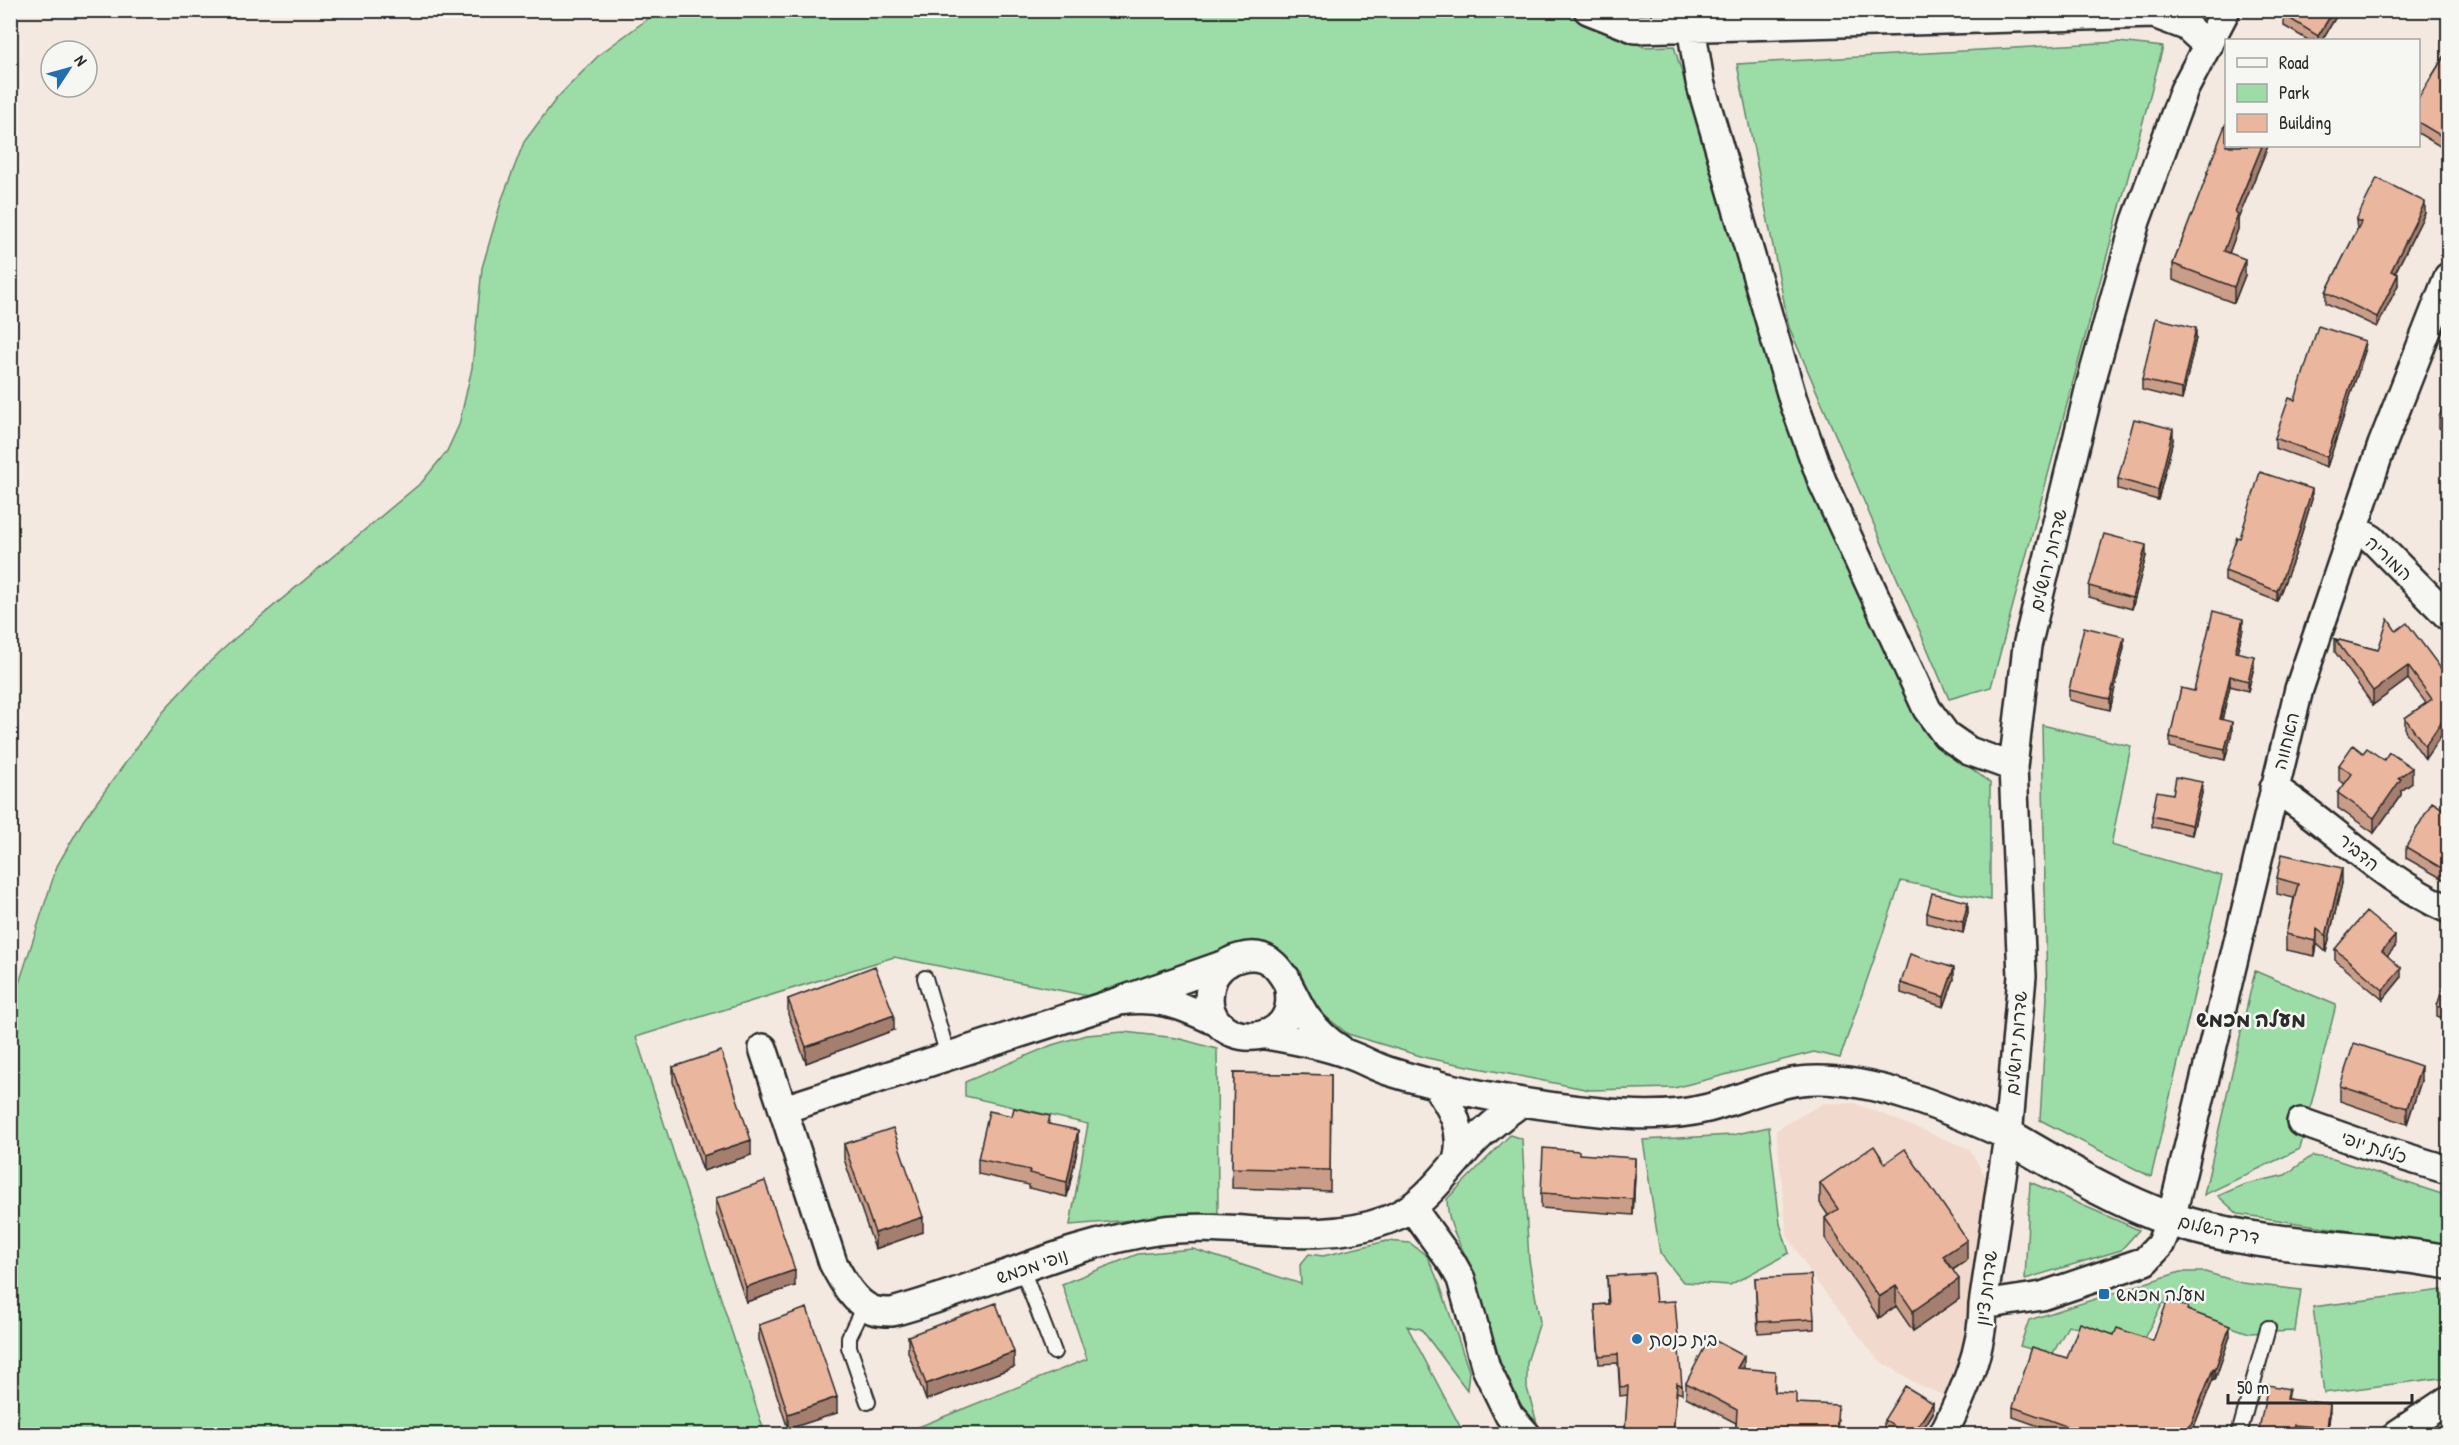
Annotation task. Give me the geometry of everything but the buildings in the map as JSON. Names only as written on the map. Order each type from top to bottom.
[{"type":"street","points":[[1588,10],[1636,29],[2154,14],[2186,26],[2208,46]]},
{"type":"street","name":"שדרות ירושלים","points":[[2008,1136],[2022,976],[2013,767],[2027,646],[2116,289],[2136,221],[2184,90],[2226,10]]},
{"type":"street","points":[[1691,27],[1700,82],[1765,311],[1822,481],[1927,709],[1946,735],[1969,751],[2013,767]]},
{"type":"street","name":"האחווה","points":[[1983,1305],[2042,1296],[2145,1261],[2160,1245],[2171,1219],[2299,689],[2382,445],[2448,277]]},
{"type":"street","name":"המוריה","points":[[2354,528],[2372,539],[2448,616]]},
{"type":"street","name":"הדביר","points":[[2274,788],[2318,817],[2383,872],[2422,897],[2448,909]]},
{"type":"street","points":[[784,1109],[1120,1001],[1240,957],[1267,960],[1278,967],[1306,1017],[1326,1040],[1349,1055]]},
{"type":"street","points":[[1217,1022],[1210,1003],[1211,983],[1218,971],[1228,963]]},
{"type":"street","points":[[1266,1035],[1286,1017],[1290,1004],[1290,991],[1286,978]]},
{"type":"street","points":[[1120,1001],[1137,998],[1167,1001],[1217,1022],[1227,1031],[1239,1037],[1253,1038],[1266,1035],[1312,1043],[1390,1072],[1492,1098],[1601,1113],[1657,1116],[1707,1108],[1798,1081],[1834,1080],[1908,1096],[2008,1136]]},
{"type":"street","name":"נופי מכמש","points":[[763,1048],[833,1263],[844,1284],[865,1304],[873,1310],[892,1312],[1122,1236],[1160,1230],[1196,1228],[1332,1234],[1386,1220],[1412,1208],[1437,1186],[1457,1161],[1500,1118],[1522,1101]]},
{"type":"street","points":[[1434,1083],[1449,1104],[1457,1126],[1461,1144],[1457,1161]]},
{"type":"street","name":"כלילת יופי","points":[[2301,1122],[2448,1170]]},
{"type":"street","name":"דרך השלום","points":[[2008,1136],[2125,1201],[2171,1219],[2230,1234],[2284,1243],[2417,1256],[2448,1262]]},
{"type":"street","name":"שדרות ציון","points":[[1943,1434],[1959,1401],[1983,1325],[1983,1305],[2008,1136]]},
{"type":"street","points":[[1412,1208],[1461,1279],[1486,1368],[1509,1414],[1526,1434]]},
{"type":"street","points":[[2397,1434],[2448,1400]]},
{"type":"lane","points":[[925,978],[948,1056]]},
{"type":"lane","points":[[1022,1269],[1054,1352]]},
{"type":"lane","points":[[865,1304],[849,1337],[849,1347],[868,1402]]},
{"type":"lane","points":[[2239,1434],[2268,1328]]},
{"type":"shaded area","points":[[1823,1103],[1854,1103],[1970,1149],[1987,1180],[1976,1260],[1969,1340],[1946,1396],[1919,1385],[1878,1360],[1815,1280],[1787,1235],[1776,1130]]},
{"type":"green space","points":[[660,10],[1561,10],[1644,47],[1674,46],[1781,406],[1899,683],[1937,741],[1990,783],[1990,900],[1901,881],[1840,1058],[1814,1052],[1674,1088],[1590,1090],[1427,1058],[1348,1034],[1307,1002],[1297,978],[1223,952],[1088,996],[894,957],[636,1037],[765,1434],[11,1434],[11,1008],[57,866],[83,821],[164,710],[200,671],[233,640],[422,482],[447,451],[459,425],[472,368],[482,268],[502,199],[524,142],[556,99],[600,54]]},
{"type":"green space","points":[[2118,42],[2163,47],[1991,687],[1949,699],[1789,327],[1737,64]]},
{"type":"green space","points":[[2042,725],[2131,746],[2111,845],[2222,876],[2151,1177],[2040,1120],[2047,998]]},
{"type":"green space","points":[[2255,971],[2336,1005],[2300,1149],[2204,1195]]},
{"type":"green space","points":[[1124,1032],[1177,1038],[1217,1049],[1218,1213],[1070,1225],[1088,1124],[965,1096],[965,1082],[1052,1045],[1086,1035]]},
{"type":"green space","points":[[1769,1127],[1780,1224],[1789,1253],[1730,1285],[1683,1282],[1660,1253],[1643,1140],[1732,1135]]},
{"type":"green space","points":[[1510,1135],[1522,1139],[1529,1260],[1540,1322],[1527,1362],[1527,1388],[1537,1423],[1523,1408],[1508,1385],[1474,1276],[1453,1230],[1448,1211],[1447,1199]]},
{"type":"green space","points":[[2312,1156],[2333,1159],[2448,1196],[2448,1251],[2405,1239],[2238,1214],[2218,1196],[2243,1185],[2285,1175]]},
{"type":"green space","points":[[2030,1182],[2139,1230],[2121,1250],[2025,1279]]},
{"type":"green space","points":[[1387,1241],[1410,1243],[1427,1256],[1440,1285],[1469,1371],[1467,1390],[1421,1329],[1407,1326],[1464,1434],[901,1434],[1087,1359],[1062,1284],[1138,1254],[1193,1249],[1301,1284],[1300,1265],[1309,1254],[1323,1256]]},
{"type":"green space","points":[[2180,1272],[2205,1272],[2242,1283],[2301,1290],[2295,1331],[2249,1333],[2163,1303],[2143,1340],[2068,1326],[2052,1355],[2020,1346],[2029,1320]]},
{"type":"green space","points":[[2442,1290],[2448,1342],[2448,1377],[2324,1393],[2313,1307]]},
{"type":"place","name":"מעלה מכמש","points":[[2104,1294]]},
{"type":"place","name":"בית כנסת","points":[[1637,1339]]},
{"type":"district","name":"מעלה מכמש","points":[[2251,1019]]}]
